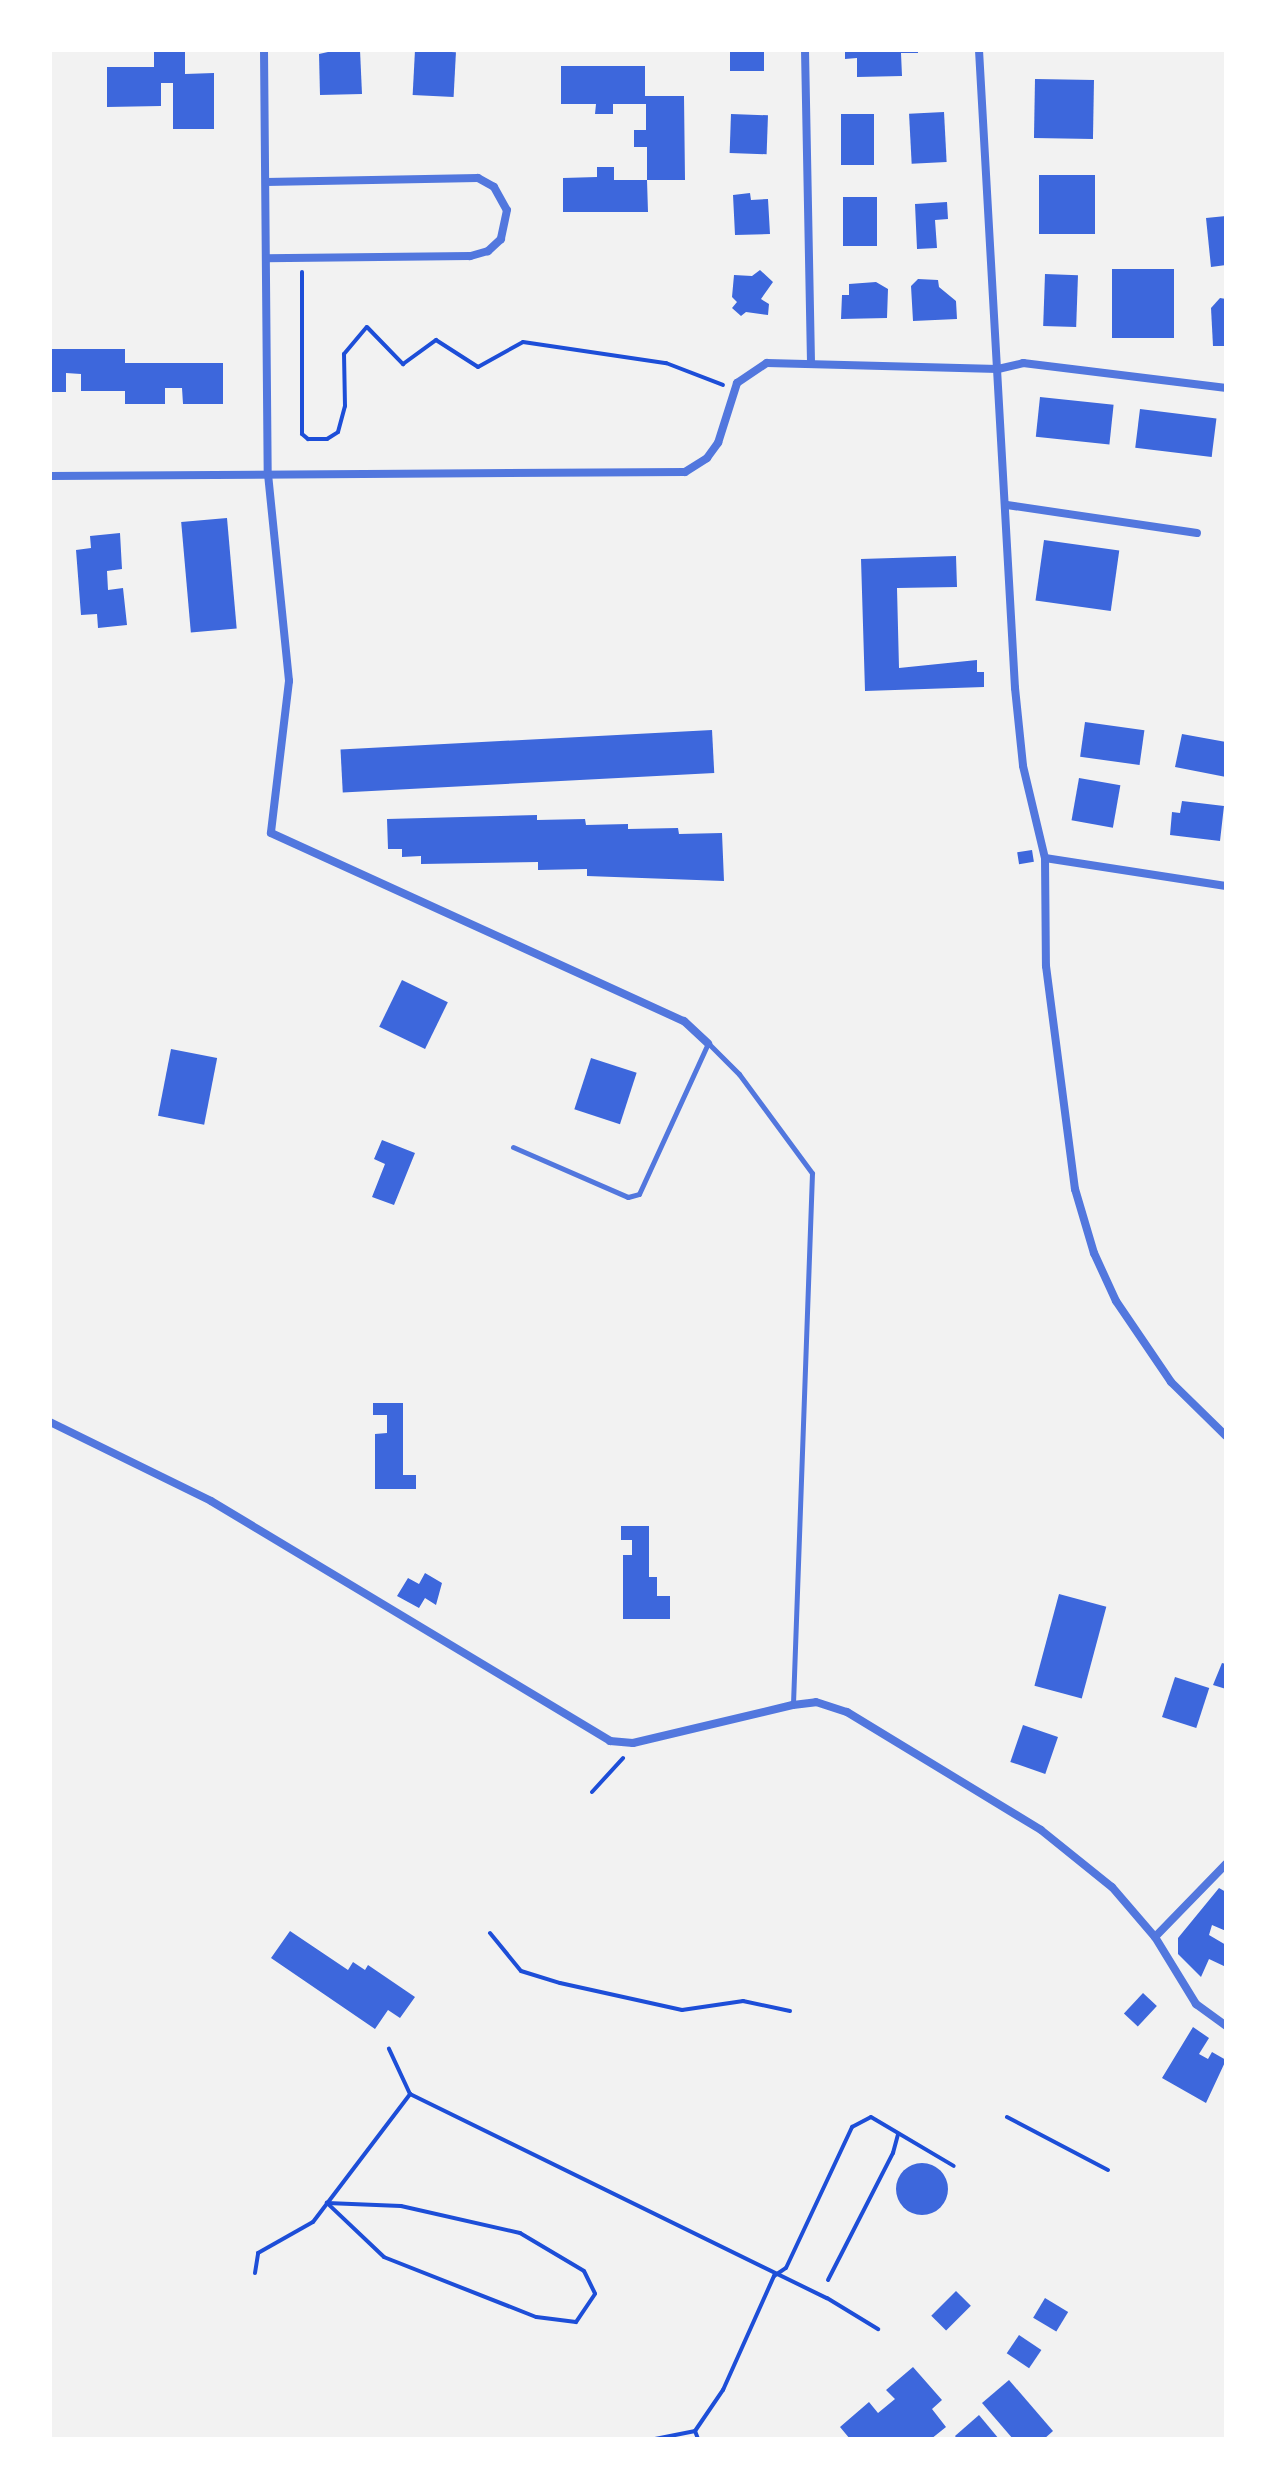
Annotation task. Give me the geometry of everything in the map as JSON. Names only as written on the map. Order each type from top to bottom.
[{"type":"street","points":[[264,50],[268,474],[289,681],[271,833],[684,1021],[708,1043]]},
{"type":"street","points":[[805,50],[811,363]]},
{"type":"street","points":[[979,50],[1023,766],[1045,858],[1046,966],[1057,1084],[1075,1189],[1094,1253],[1116,1301],[1171,1382],[1226,1436]]},
{"type":"street","points":[[266,182],[478,178],[504,197],[507,226],[488,251],[470,256],[266,258]]},
{"type":"street","points":[[50,476],[685,472],[707,458],[718,443],[729,398],[751,370],[767,363],[998,369],[1023,363],[1226,388]]},
{"type":"street","points":[[1007,505],[1197,533]]},
{"type":"street","points":[[1045,858],[1226,886]]},
{"type":"street","points":[[50,1422],[211,1501],[610,1741],[633,1743],[816,1702],[847,1712],[925,1755],[1041,1830],[1112,1887],[1155,1937],[1196,2004],[1226,2026]]},
{"type":"street","points":[[1155,1937],[1226,1864]]},
{"type":"lane","points":[[513,1147],[628,1197],[639,1194],[708,1043],[739,1074],[812,1173],[793,1705]]},
{"type":"path","points":[[302,258],[302,434],[308,439],[327,439],[338,432],[345,406],[344,354],[367,327],[403,364],[436,340],[478,367],[523,342],[666,363],[704,378]]},
{"type":"path","points":[[592,1792],[633,1743]]},
{"type":"path","points":[[490,1933],[521,1971],[560,1983],[682,2010],[743,2001],[790,2011]]},
{"type":"path","points":[[389,2049],[410,2094],[774,2276],[827,2298],[878,2329]]},
{"type":"path","points":[[255,2273],[258,2253],[313,2222],[410,2094]]},
{"type":"path","points":[[655,2439],[695,2431],[723,2390],[774,2276],[786,2268],[852,2127],[871,2117],[954,2166]]},
{"type":"path","points":[[1007,2117],[1108,2170]]},
{"type":"path","points":[[828,2280],[893,2153],[898,2134]]},
{"type":"path","points":[[327,2203],[401,2206],[520,2233],[584,2271],[595,2294],[576,2322],[536,2317],[384,2257],[327,2203]]},
{"type":"path","points":[[695,2431],[698,2439]]},
{"type":"building","points":[[154,50],[185,50],[185,74],[214,73],[214,129],[173,129],[173,83],[161,83],[161,106],[107,107],[107,67],[154,67]]},
{"type":"building","points":[[360,50],[362,94],[320,95],[319,54]]},
{"type":"building","points":[[415,50],[456,52],[454,97],[413,95]]},
{"type":"building","points":[[730,50],[764,50],[764,71],[730,71]]},
{"type":"building","points":[[845,50],[918,50],[918,53],[901,53],[902,76],[857,77],[857,58],[845,59]]},
{"type":"building","points":[[561,66],[645,66],[645,96],[684,96],[685,180],[647,180],[647,147],[634,147],[634,130],[646,130],[646,104],[613,104],[613,114],[595,114],[596,104],[561,104]]},
{"type":"building","points":[[1035,79],[1094,80],[1093,139],[1034,138]]},
{"type":"building","points":[[944,112],[947,162],[912,164],[909,114]]},
{"type":"building","points":[[731,114],[768,115],[767,154],[730,153]]},
{"type":"building","points":[[841,114],[874,114],[874,165],[841,165]]},
{"type":"building","points":[[597,167],[614,167],[614,180],[647,180],[648,212],[563,212],[563,178],[597,177]]},
{"type":"building","points":[[1039,175],[1095,175],[1095,234],[1039,234]]},
{"type":"building","points":[[750,193],[751,200],[768,199],[770,234],[735,235],[733,195]]},
{"type":"building","points":[[843,197],[877,197],[877,246],[843,246]]},
{"type":"building","points":[[947,202],[948,219],[935,220],[937,248],[917,249],[915,204]]},
{"type":"building","points":[[1226,216],[1226,265],[1211,267],[1206,218]]},
{"type":"building","points":[[1112,269],[1174,269],[1174,338],[1112,338]]},
{"type":"building","points":[[760,270],[773,282],[761,299],[769,304],[768,315],[746,312],[741,316],[732,308],[737,302],[732,297],[734,275],[752,276]]},
{"type":"building","points":[[1045,274],[1078,275],[1076,327],[1043,326]]},
{"type":"building","points":[[918,279],[938,280],[939,287],[956,301],[957,319],[913,321],[911,286]]},
{"type":"building","points":[[876,282],[888,289],[887,318],[841,319],[842,295],[849,295],[849,284]]},
{"type":"building","points":[[1220,298],[1226,299],[1226,346],[1213,346],[1211,308]]},
{"type":"building","points":[[50,349],[125,349],[125,363],[223,363],[223,404],[183,404],[182,388],[165,388],[165,404],[125,404],[125,391],[81,391],[81,374],[66,373],[66,392],[50,392]]},
{"type":"building","points":[[1040,397],[1114,405],[1109,445],[1036,437]]},
{"type":"building","points":[[1140,409],[1216,418],[1212,457],[1135,448]]},
{"type":"building","points":[[227,518],[237,629],[191,633],[181,522]]},
{"type":"building","points":[[120,533],[122,569],[107,571],[108,590],[123,588],[127,625],[98,628],[97,614],[81,615],[76,550],[91,548],[90,536]]},
{"type":"building","points":[[1044,540],[1119,551],[1111,611],[1036,600]]},
{"type":"building","points":[[956,556],[957,587],[897,588],[899,668],[977,660],[977,672],[984,672],[984,687],[865,691],[861,559]]},
{"type":"building","points":[[1085,722],[1144,730],[1140,765],[1080,757]]},
{"type":"building","points":[[712,730],[714,773],[343,792],[341,749]]},
{"type":"building","points":[[1182,734],[1226,742],[1226,777],[1175,767]]},
{"type":"building","points":[[1079,778],[1120,785],[1113,828],[1072,820]]},
{"type":"building","points":[[1182,801],[1224,806],[1220,841],[1170,835],[1172,812],[1180,813]]},
{"type":"building","points":[[537,815],[537,820],[585,819],[586,825],[628,824],[628,829],[678,828],[679,834],[722,833],[724,881],[587,876],[587,869],[538,870],[538,862],[421,864],[421,856],[402,857],[402,849],[388,849],[387,819]]},
{"type":"building","points":[[1032,850],[1034,862],[1019,864],[1017,852]]},
{"type":"building","points":[[402,980],[448,1002],[425,1049],[379,1027]]},
{"type":"building","points":[[171,1049],[217,1058],[204,1125],[158,1116]]},
{"type":"building","points":[[591,1058],[637,1073],[620,1124],[574,1109]]},
{"type":"building","points":[[382,1140],[415,1153],[394,1205],[372,1197],[385,1164],[374,1159]]},
{"type":"building","points":[[373,1403],[403,1403],[403,1475],[416,1475],[416,1489],[375,1489],[375,1434],[387,1433],[387,1415],[373,1415]]},
{"type":"building","points":[[621,1526],[649,1526],[649,1577],[657,1577],[657,1596],[670,1596],[670,1619],[623,1619],[623,1555],[632,1555],[632,1540],[621,1540]]},
{"type":"building","points":[[425,1573],[442,1583],[436,1605],[425,1598],[419,1608],[397,1596],[408,1578],[419,1584]]},
{"type":"building","points":[[1059,1594],[1106,1607],[1082,1698],[1034,1686]]},
{"type":"building","points":[[1222,1663],[1226,1664],[1226,1689],[1213,1685]]},
{"type":"building","points":[[1175,1677],[1209,1688],[1196,1728],[1162,1717]]},
{"type":"building","points":[[1023,1725],[1058,1737],[1045,1774],[1010,1762]]},
{"type":"building","points":[[1219,1888],[1226,1892],[1226,1931],[1212,1925],[1209,1935],[1226,1945],[1226,1967],[1209,1959],[1201,1977],[1178,1954],[1178,1938]]},
{"type":"building","points":[[290,1931],[348,1970],[353,1962],[365,1970],[368,1965],[415,1997],[400,2018],[388,2010],[375,2029],[271,1958]]},
{"type":"building","points":[[1143,1993],[1157,2006],[1138,2026],[1124,2013]]},
{"type":"building","points":[[1193,2027],[1209,2038],[1199,2054],[1208,2059],[1212,2052],[1226,2060],[1206,2103],[1162,2078]]},
{"type":"building","points":[[922,2163],[940,2171],[948,2189],[940,2207],[922,2215],[904,2207],[896,2189],[904,2171]]},
{"type":"building","points":[[956,2291],[971,2306],[946,2331],[931,2316]]},
{"type":"building","points":[[1045,2298],[1068,2312],[1056,2332],[1033,2318]]},
{"type":"building","points":[[1019,2335],[1041,2350],[1029,2368],[1007,2353]]},
{"type":"building","points":[[913,2367],[942,2400],[932,2409],[946,2427],[931,2439],[850,2439],[840,2427],[869,2402],[878,2413],[895,2399],[886,2390]]},
{"type":"building","points":[[1009,2380],[1053,2431],[1044,2439],[1013,2439],[982,2403]]},
{"type":"building","points":[[979,2415],[999,2439],[957,2439],[955,2436]]}]
